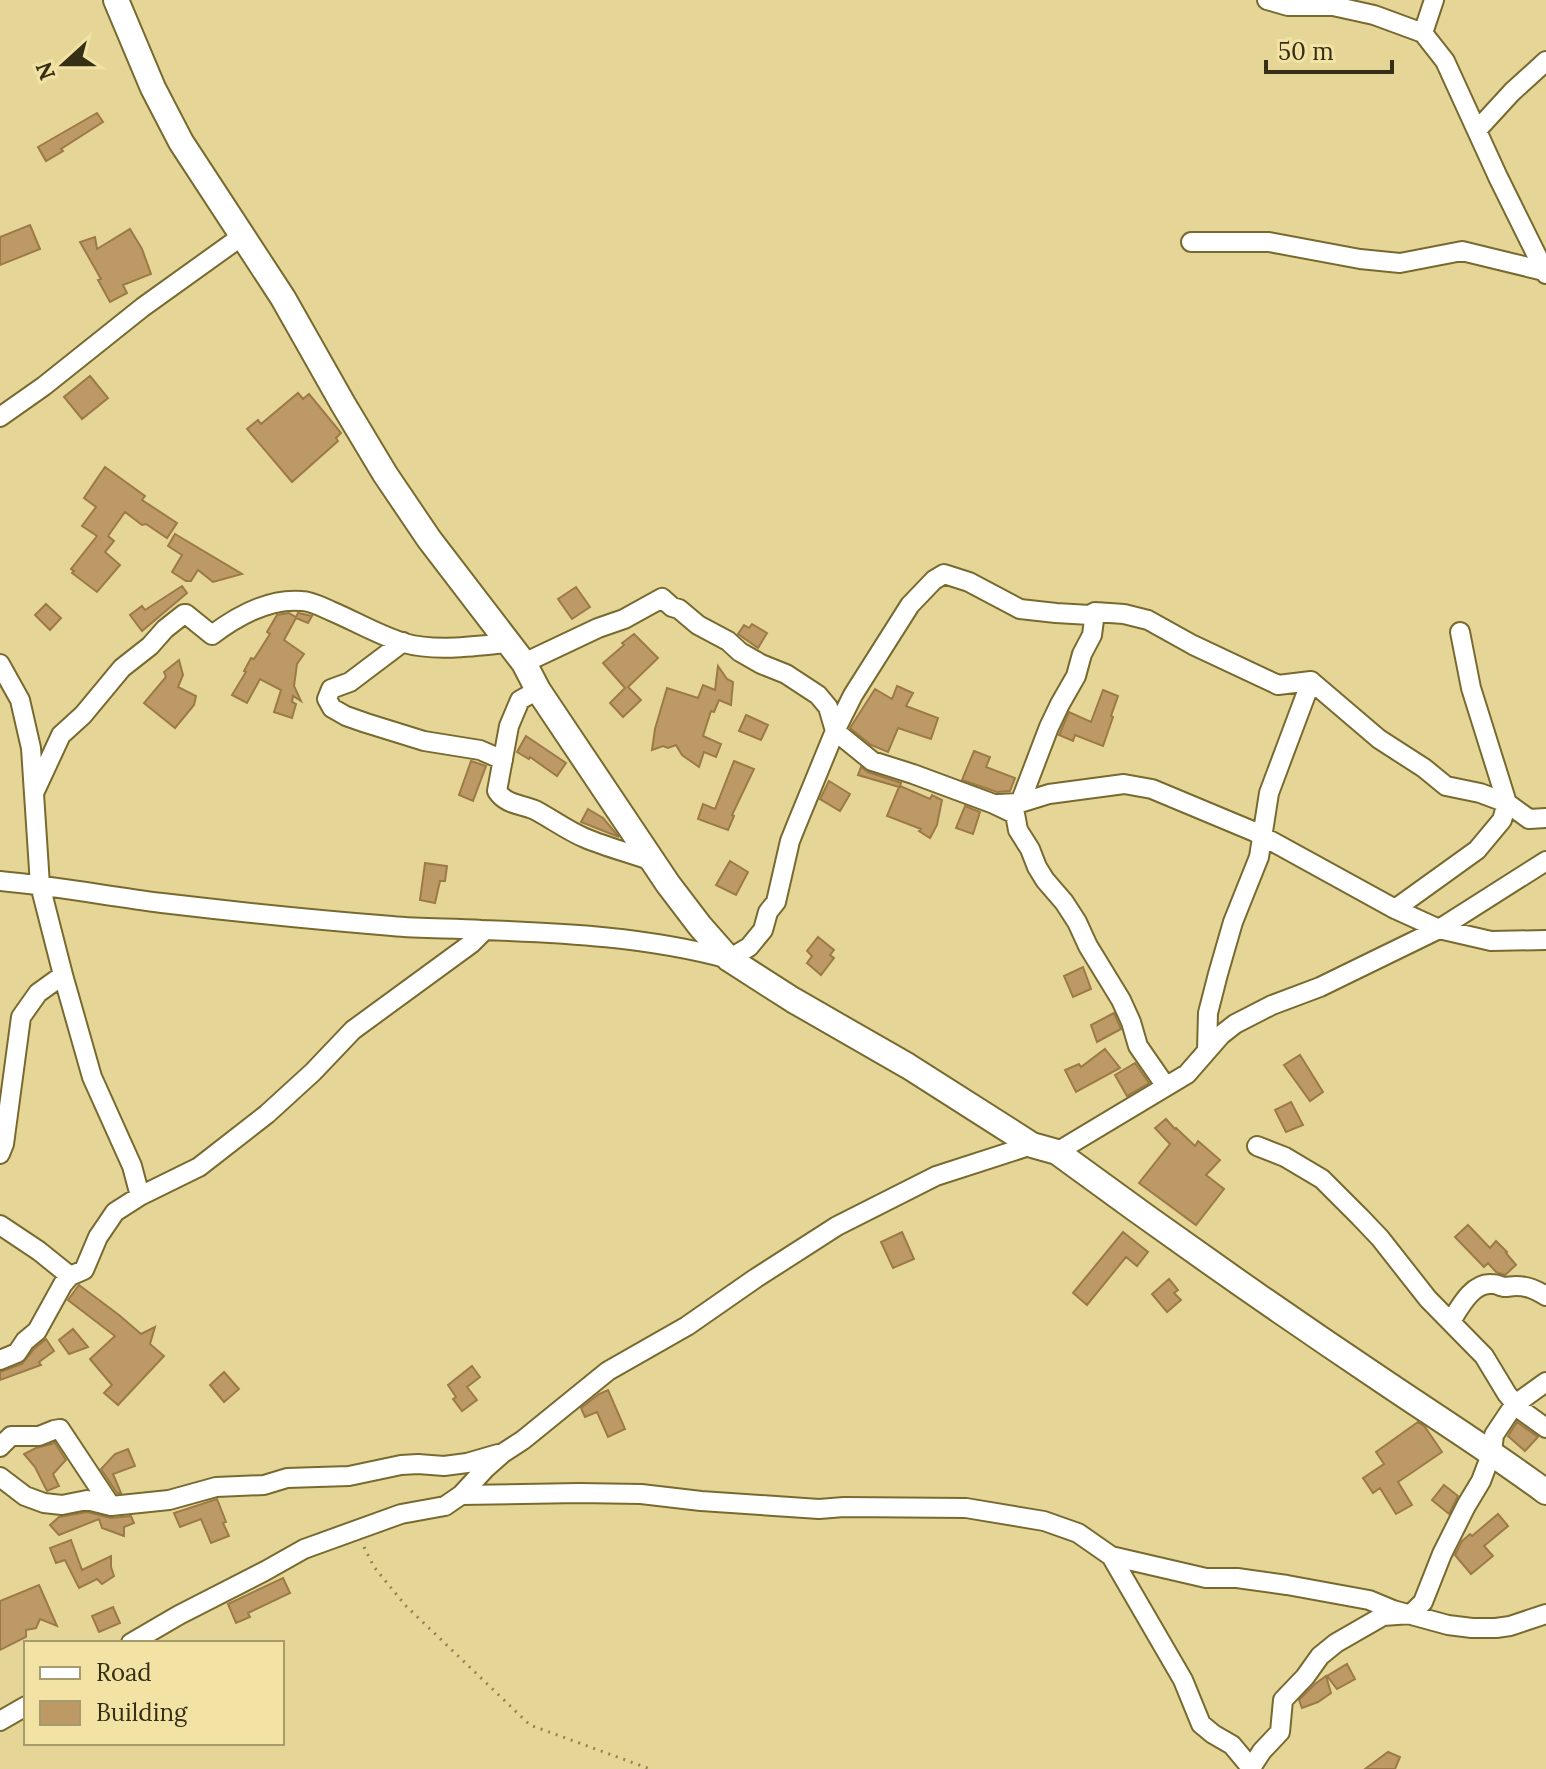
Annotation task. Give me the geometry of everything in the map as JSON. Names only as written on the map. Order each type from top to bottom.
[{"type":"street","points":[[116,0],[153,88],[181,142],[283,298],[385,474],[429,539],[524,663],[538,690],[652,861],[700,926],[729,959],[1032,1145],[1057,1152],[1191,1250],[1492,1452],[1546,1492]]},
{"type":"street","points":[[1267,0],[1288,6],[1333,6],[1374,15],[1423,33],[1445,61],[1545,273]]},
{"type":"street","points":[[1423,33],[1434,0]]},
{"type":"street","points":[[1478,129],[1546,61]]},
{"type":"street","points":[[0,417],[143,307],[242,236]]},
{"type":"street","points":[[1191,242],[1269,242],[1400,263],[1462,251],[1545,273]]},
{"type":"street","points":[[0,881],[162,903],[348,923],[557,933],[653,942],[729,959],[749,947],[763,930],[768,912],[776,902],[793,833],[853,695],[910,605],[944,574],[969,582],[1020,609],[1090,615],[1095,612],[1124,614],[1148,620],[1278,685],[1311,681],[1379,739],[1446,786],[1470,790],[1507,803],[1529,819],[1546,818]]},
{"type":"street","points":[[524,663],[624,619],[662,598],[740,652],[786,674],[818,695],[828,707],[835,731],[872,761],[1015,814],[1018,830],[1037,867],[1077,922],[1121,1000],[1138,1046],[1165,1085]]},
{"type":"street","points":[[35,791],[61,735],[83,715],[122,668],[184,614],[212,635],[248,612],[275,603],[303,601],[420,646],[507,643]]},
{"type":"street","points":[[1020,803],[1049,727],[1076,676],[1082,654],[1092,635],[1095,612]]},
{"type":"street","points":[[1395,909],[1477,850],[1502,820],[1507,803],[1471,688],[1460,632]]},
{"type":"street","points":[[403,642],[350,682],[331,689],[327,699],[332,708],[356,720],[424,741],[480,750],[503,760]]},
{"type":"street","points":[[0,664],[20,700],[31,748],[40,885],[63,975],[92,1077],[132,1166],[140,1196]]},
{"type":"street","points":[[1207,1050],[1208,1013],[1233,922],[1259,857],[1269,793],[1311,681]]},
{"type":"street","points":[[538,690],[520,700],[509,726],[497,791],[499,796],[513,805],[530,808],[587,839],[652,861]]},
{"type":"street","points":[[994,804],[1020,803],[1049,794],[1124,784],[1152,789],[1263,836],[1395,909],[1439,929],[1491,941],[1546,940]]},
{"type":"street","points":[[1057,1152],[1187,1074],[1235,1024],[1439,929],[1546,861]]},
{"type":"street","points":[[0,1360],[17,1353],[37,1331],[63,1284],[70,1276],[84,1270],[98,1237],[115,1212],[199,1167],[267,1114],[353,1030],[472,943],[485,930]]},
{"type":"street","points":[[0,1154],[4,1144],[21,1017],[38,993],[63,975]]},
{"type":"street","points":[[134,1641],[304,1549],[401,1514],[445,1506],[461,1495],[503,1453],[608,1371],[687,1326],[837,1226],[936,1176],[1032,1145]]},
{"type":"street","points":[[1257,1146],[1285,1157],[1322,1179],[1380,1238],[1420,1289],[1484,1356],[1514,1405],[1546,1428]]},
{"type":"street","points":[[0,1225],[70,1276]]},
{"type":"street","points":[[1451,1321],[1477,1287],[1489,1283],[1532,1288],[1546,1296]]},
{"type":"street","points":[[1111,1556],[1183,1680],[1201,1724],[1232,1745],[1252,1769],[1262,1751],[1280,1732],[1283,1700],[1320,1656],[1383,1616],[1411,1614],[1423,1602],[1442,1554],[1481,1481],[1492,1452],[1494,1435],[1514,1405],[1546,1382]]},
{"type":"street","points":[[0,1447],[11,1436],[39,1436],[60,1429],[111,1506]]},
{"type":"street","points":[[0,1477],[25,1496],[44,1503],[62,1505],[87,1500],[111,1506],[169,1500],[216,1487],[264,1485],[287,1478],[349,1476],[401,1465],[467,1463],[503,1453]]},
{"type":"street","points":[[461,1495],[625,1494],[819,1509],[966,1508],[1044,1521],[1078,1533],[1111,1556],[1206,1578],[1237,1578],[1351,1596],[1448,1625],[1496,1628],[1546,1614]]},
{"type":"street","points":[[2,1714],[24,1707]]},
{"type":"path","points":[[356,1529],[374,1567],[405,1605],[530,1725],[650,1769]]},
{"type":"building","points":[[97,113],[103,122],[46,161],[38,147]]},
{"type":"building","points":[[30,225],[40,249],[0,265],[0,237]]},
{"type":"building","points":[[130,229],[142,249],[151,274],[123,285],[127,293],[110,302],[80,242],[95,237],[97,249]]},
{"type":"building","points":[[90,376],[108,398],[82,419],[64,397]]},
{"type":"building","points":[[298,393],[303,399],[309,394],[341,433],[336,438],[338,441],[292,482],[247,429],[258,420],[261,424]]},
{"type":"building","points":[[105,467],[145,496],[142,500],[177,523],[167,538],[125,512],[108,536],[114,541],[105,552],[120,565],[97,592],[71,569],[97,536],[82,526],[96,507],[84,498]]},
{"type":"building","points":[[175,534],[242,574],[213,582],[198,570],[191,581],[186,581],[172,572],[182,555],[168,546]]},
{"type":"building","points":[[182,586],[187,593],[142,631],[130,615],[142,606],[145,610]]},
{"type":"building","points":[[576,587],[590,607],[572,619],[558,599]]},
{"type":"building","points":[[46,604],[61,618],[50,630],[35,615]]},
{"type":"building","points":[[289,613],[296,617],[298,613],[312,616],[308,623],[296,618],[284,640],[304,654],[297,664],[294,686],[301,701],[293,696],[292,702],[296,704],[292,718],[274,712],[281,690],[260,679],[247,703],[232,695],[251,658],[254,659],[270,634],[267,632],[277,615]]},
{"type":"building","points":[[752,624],[767,633],[758,648],[738,634],[744,625],[749,628]]},
{"type":"building","points":[[634,634],[658,658],[628,687],[641,700],[623,717],[610,703],[625,688],[603,663]]},
{"type":"building","points":[[179,660],[183,675],[178,687],[196,696],[194,705],[175,728],[144,703],[166,677],[164,672]]},
{"type":"building","points":[[718,666],[733,682],[731,705],[719,700],[714,712],[711,711],[703,736],[721,744],[716,757],[704,752],[699,767],[682,755],[676,745],[652,750],[667,688],[698,698],[703,685],[715,690]]},
{"type":"building","points":[[897,686],[913,693],[906,706],[938,718],[931,739],[898,728],[888,752],[871,745],[850,728],[875,689],[892,699]]},
{"type":"building","points":[[1103,690],[1118,696],[1103,746],[1075,735],[1073,741],[1059,735],[1069,712],[1091,722]]},
{"type":"building","points":[[746,715],[768,725],[761,740],[739,731]]},
{"type":"building","points":[[526,736],[566,763],[557,776],[530,757],[517,752]]},
{"type":"building","points":[[974,751],[990,757],[986,767],[1015,778],[1010,791],[997,792],[962,780]]},
{"type":"building","points":[[471,761],[486,766],[473,801],[459,795]]},
{"type":"building","points":[[734,761],[754,769],[728,830],[698,819],[703,804],[715,809]]},
{"type":"building","points":[[861,767],[930,799],[932,795],[942,800],[937,825],[930,838],[919,831],[921,829],[887,816],[899,787],[858,775]]},
{"type":"building","points":[[829,781],[850,794],[840,811],[820,799]]},
{"type":"building","points":[[965,806],[980,812],[973,834],[956,828]]},
{"type":"building","points":[[588,809],[603,818],[619,837],[581,822]]},
{"type":"building","points":[[730,861],[748,872],[736,895],[716,885]]},
{"type":"building","points":[[425,863],[447,866],[445,881],[440,881],[435,903],[420,900]]},
{"type":"building","points":[[818,937],[834,950],[830,955],[834,958],[821,975],[807,963],[812,956],[807,951]]},
{"type":"building","points":[[1083,967],[1091,989],[1073,997],[1064,976]]},
{"type":"building","points":[[1114,1013],[1121,1029],[1097,1042],[1091,1025]]},
{"type":"building","points":[[1105,1049],[1120,1068],[1076,1092],[1065,1070],[1079,1064],[1081,1067]]},
{"type":"building","points":[[1300,1055],[1323,1092],[1310,1101],[1284,1065]]},
{"type":"building","points":[[1135,1063],[1149,1083],[1127,1096],[1115,1075]]},
{"type":"building","points":[[1291,1102],[1303,1125],[1286,1132],[1275,1110]]},
{"type":"building","points":[[1166,1119],[1195,1146],[1198,1141],[1220,1160],[1206,1175],[1224,1189],[1196,1225],[1139,1183],[1170,1144],[1155,1128]]},
{"type":"building","points":[[1468,1225],[1490,1248],[1496,1241],[1516,1265],[1505,1275],[1496,1272],[1488,1263],[1484,1267],[1455,1237]]},
{"type":"building","points":[[902,1232],[914,1259],[893,1268],[881,1242]]},
{"type":"building","points":[[1123,1232],[1148,1252],[1137,1266],[1126,1257],[1087,1305],[1073,1293]]},
{"type":"building","points":[[1169,1279],[1178,1290],[1174,1293],[1181,1300],[1167,1312],[1152,1294]]},
{"type":"building","points":[[79,1285],[141,1334],[155,1327],[150,1344],[164,1356],[118,1405],[104,1393],[112,1385],[90,1359],[115,1336],[68,1300]]},
{"type":"building","points":[[73,1329],[88,1347],[69,1354],[59,1340]]},
{"type":"building","points":[[46,1339],[54,1351],[39,1362],[41,1365],[0,1380],[0,1372],[22,1364]]},
{"type":"building","points":[[472,1366],[480,1377],[467,1387],[477,1400],[462,1411],[448,1385]]},
{"type":"building","points":[[224,1372],[239,1389],[224,1402],[210,1385]]},
{"type":"building","points":[[608,1390],[625,1429],[608,1437],[597,1412],[585,1417],[581,1408]]},
{"type":"building","points":[[1418,1422],[1442,1452],[1398,1482],[1412,1505],[1396,1514],[1380,1488],[1373,1493],[1363,1478],[1384,1464],[1376,1452]]},
{"type":"building","points":[[1517,1422],[1538,1437],[1525,1451],[1508,1436]]},
{"type":"building","points":[[55,1443],[66,1460],[53,1474],[59,1486],[47,1491],[35,1467],[24,1454]]},
{"type":"building","points":[[128,1449],[135,1466],[113,1474],[121,1493],[117,1493],[101,1469],[115,1454]]},
{"type":"building","points":[[1444,1485],[1458,1496],[1449,1514],[1432,1500]]},
{"type":"building","points":[[217,1499],[229,1536],[211,1543],[201,1519],[180,1527],[174,1513]]},
{"type":"building","points":[[87,1512],[111,1518],[131,1516],[134,1523],[124,1527],[124,1536],[102,1528],[99,1519],[59,1535],[50,1525],[59,1517]]},
{"type":"building","points":[[1498,1514],[1508,1526],[1484,1546],[1493,1556],[1471,1574],[1455,1555],[1462,1541]]},
{"type":"building","points":[[71,1540],[82,1570],[111,1556],[114,1576],[102,1584],[97,1579],[79,1588],[65,1560],[56,1563],[50,1548]]},
{"type":"building","points":[[283,1578],[290,1593],[248,1613],[250,1617],[236,1623],[228,1604]]},
{"type":"building","points":[[39,1585],[57,1626],[40,1619],[36,1628],[26,1630],[26,1637],[0,1650],[0,1601]]},
{"type":"building","points":[[113,1607],[120,1623],[99,1632],[92,1616]]},
{"type":"building","points":[[1347,1664],[1355,1679],[1337,1689],[1327,1676]]},
{"type":"building","points":[[1326,1676],[1331,1693],[1302,1708],[1299,1700]]},
{"type":"building","points":[[1388,1752],[1400,1757],[1395,1769],[1365,1769]]}]
